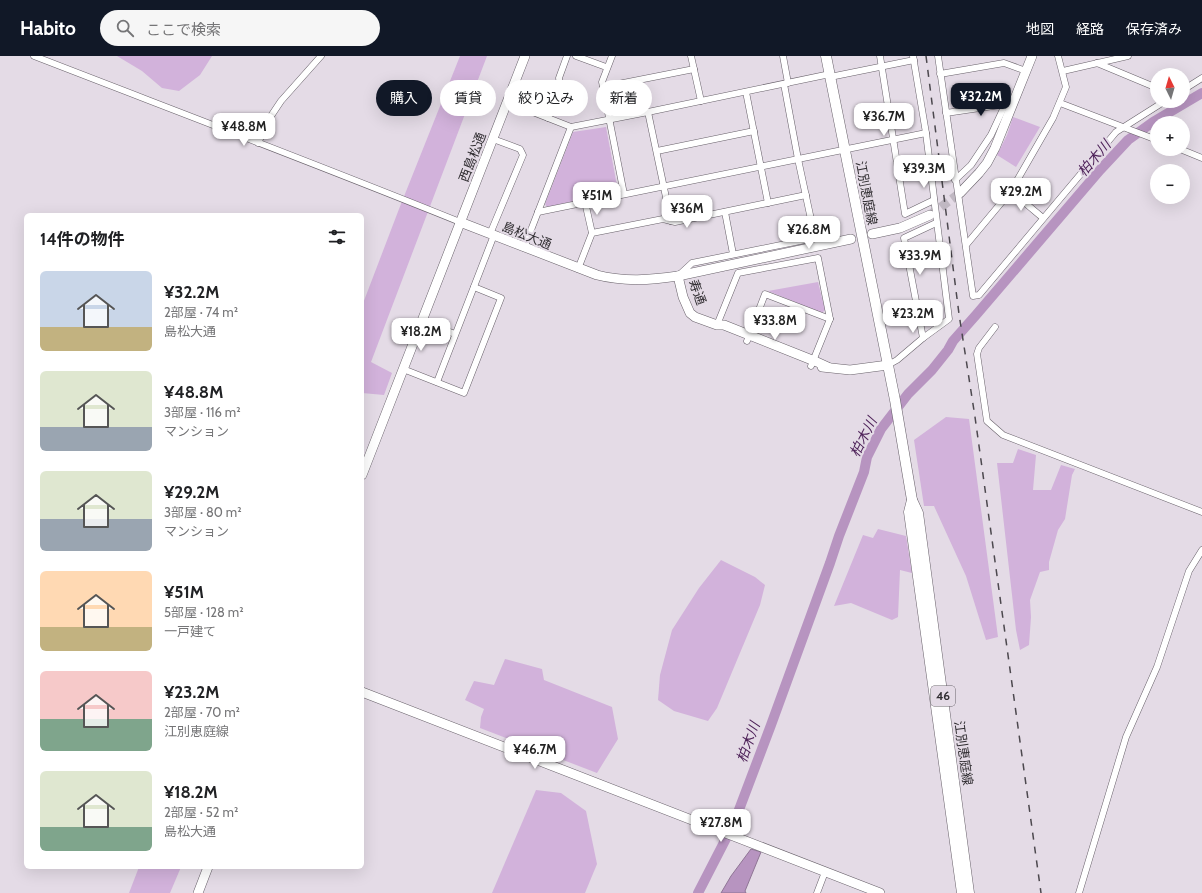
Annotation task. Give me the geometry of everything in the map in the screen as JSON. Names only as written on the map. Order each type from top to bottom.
[{"type":"main road","name":"江別恵庭線","points":[[826,56],[895,400],[912,500],[918,513],[969,893]]},
{"type":"main road","name":"江別恵庭線","points":[[912,500],[909,512],[962,893]]},
{"type":"street","points":[[34,56],[311,162],[460,222],[364,470]]},
{"type":"street","points":[[258,143],[271,116],[281,101],[321,56]]},
{"type":"street","name":"西島松通","points":[[516,80],[526,56]]},
{"type":"street","points":[[548,118],[560,86],[559,78],[567,56]]},
{"type":"street","points":[[576,56],[606,67]]},
{"type":"street","points":[[603,80],[606,67],[612,56]]},
{"type":"street","points":[[691,56],[701,101]]},
{"type":"street","points":[[678,276],[692,263],[815,238],[798,159],[783,56]]},
{"type":"street","points":[[880,56],[905,214],[934,200]]},
{"type":"street","points":[[938,56],[973,296],[979,295],[1116,132],[1154,108]]},
{"type":"street","points":[[955,180],[971,165],[991,135],[1009,104],[1032,56]]},
{"type":"street","points":[[966,245],[1011,192],[1053,118],[1066,87],[1058,56]]},
{"type":"street","points":[[1063,71],[1098,63],[1104,59],[1128,56]]},
{"type":"street","points":[[652,111],[786,84],[882,67],[914,58],[926,133],[949,319],[897,360],[888,364]]},
{"type":"street","points":[[940,74],[1004,63],[1026,71]]},
{"type":"street","points":[[1098,63],[1150,85]]},
{"type":"street","points":[[638,80],[694,69]]},
{"type":"street","points":[[1190,86],[1202,78]]},
{"type":"street","points":[[746,92],[768,203]]},
{"type":"street","points":[[1060,103],[1150,137]]},
{"type":"street","points":[[946,113],[1009,104]]},
{"type":"street","points":[[960,193],[987,163],[995,148],[1009,104]]},
{"type":"street","name":"西島松通","points":[[460,222],[504,110]]},
{"type":"street","points":[[543,116],[571,126],[628,116]]},
{"type":"street","points":[[608,116],[624,194]]},
{"type":"street","points":[[649,116],[671,221]]},
{"type":"street","points":[[524,248],[571,126]]},
{"type":"street","points":[[657,151],[754,130]]},
{"type":"street","points":[[538,212],[926,133]]},
{"type":"street","points":[[437,382],[474,288],[492,235],[523,155],[520,149],[493,139]]},
{"type":"street","points":[[1190,153],[1202,158]]},
{"type":"street","points":[[1011,192],[1043,218]]},
{"type":"street","points":[[592,233],[663,219],[675,222],[806,195]]},
{"type":"street","points":[[578,269],[592,233],[585,202]]},
{"type":"street","points":[[725,212],[733,254]]},
{"type":"street","points":[[872,234],[900,228],[930,215]]},
{"type":"street","name":"島松大通","points":[[460,222],[578,269],[607,278],[625,279],[654,279],[678,276],[851,239]]},
{"type":"street","points":[[923,338],[904,238],[936,223]]},
{"type":"street","points":[[717,325],[738,273],[818,258],[830,319],[812,363]]},
{"type":"street","name":"寿通","points":[[678,276],[683,297],[690,313],[695,317],[717,325],[721,331],[748,338],[812,363],[837,370],[850,370],[888,364]]},
{"type":"street","points":[[403,369],[464,393],[501,298],[474,288]]},
{"type":"street","points":[[748,338],[765,294],[830,319]]},
{"type":"street","points":[[421,321],[455,334]]},
{"type":"street","points":[[995,327],[979,348],[977,354],[987,421],[1003,435],[1202,512]]},
{"type":"street","points":[[1080,893],[1100,819],[1126,737],[1157,667],[1189,571],[1202,550]]},
{"type":"street","points":[[364,693],[880,893]]},
{"type":"street","points":[[198,893],[207,869]]},
{"type":"street","points":[[817,893],[826,872]]},
{"type":"shaded area","points":[[117,56],[212,56],[200,75],[179,91],[162,88],[142,71]]},
{"type":"shaded area","points":[[460,56],[487,56],[478,80],[450,80]]},
{"type":"shaded area","points":[[440,106],[440,116],[464,116],[371,362],[392,373],[384,395],[364,393],[364,301]]},
{"type":"shaded area","points":[[1013,117],[1040,127],[1016,167],[997,155],[1007,135]]},
{"type":"shaded area","points":[[606,127],[618,191],[547,207],[545,204],[573,132]]},
{"type":"shaded area","points":[[818,282],[825,310],[822,313],[768,291]]},
{"type":"shaded area","points":[[946,417],[969,419],[998,637],[986,640],[966,576],[934,506],[924,506],[914,440]]},
{"type":"shaded area","points":[[1018,449],[1036,455],[1033,490],[1051,490],[1061,465],[1075,469],[1072,475],[1065,519],[1058,530],[1049,562],[1049,570],[1040,572],[1030,600],[1031,617],[1029,645],[1020,650],[1016,630],[997,463],[1013,463]]},
{"type":"shaded area","points":[[878,529],[906,536],[912,573],[900,570],[898,617],[892,620],[851,603],[834,606],[863,535],[873,538]]},
{"type":"shaded area","points":[[721,560],[755,577],[765,585],[760,605],[717,708],[708,721],[674,711],[658,700],[660,675],[672,630],[699,588]]},
{"type":"shaded area","points":[[505,659],[542,669],[544,680],[612,707],[618,739],[597,773],[480,728],[481,717],[484,709],[465,700],[474,681],[494,685]]},
{"type":"shaded area","points":[[536,790],[561,793],[586,811],[597,864],[585,893],[492,893]]},
{"type":"shaded area","points":[[751,849],[761,852],[745,891],[746,893],[721,893],[731,876]]},
{"type":"shaded area","points":[[138,869],[180,869],[170,893],[129,893]]},
{"type":"waterway","name":"柏木川","points":[[698,893],[734,823],[839,536],[864,472],[867,457],[881,429],[908,394],[932,370],[948,350],[953,341],[1100,170],[1128,140],[1153,122],[1202,93]]},
{"type":"tunnel","points":[[930,215],[960,193]]},
{"type":"railway","points":[[926,56],[959,314],[975,417],[1041,893]]}]
